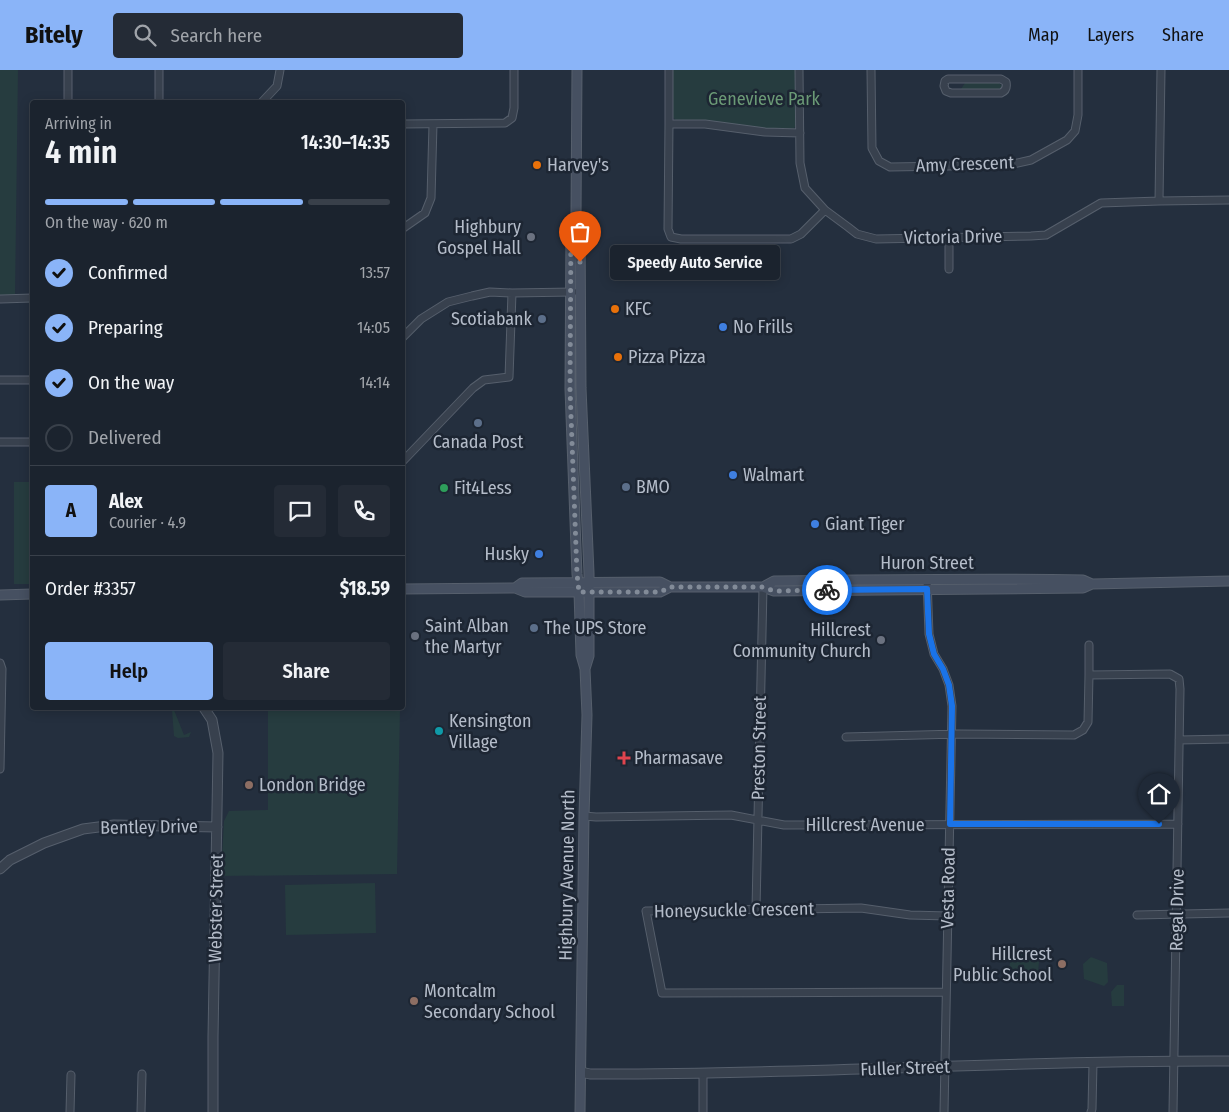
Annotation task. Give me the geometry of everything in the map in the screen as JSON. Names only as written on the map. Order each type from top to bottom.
[{"type":"main road","name":"Highbury Avenue North","points":[[576,70],[576,214],[571,227],[581,388],[589,582],[584,592],[581,655],[585,669],[587,715],[580,1112]]},
{"type":"main road","name":"Highbury Avenue North","points":[[576,292],[570,389],[578,582],[584,592]]},
{"type":"main road","name":"Huron Street","points":[[763,587],[774,581],[927,579],[1083,580],[1092,584]]},
{"type":"main road","name":"Huron Street","points":[[515,588],[522,583],[578,582],[660,582],[670,587],[763,587],[774,591],[1083,588],[1092,584],[1229,581]]},
{"type":"main road","name":"Huron Street","points":[[405,589],[515,588],[524,592],[660,592],[670,587]]},
{"type":"main road","points":[[0,595],[30,594]]},
{"type":"street","points":[[68,70],[68,100]]},
{"type":"street","points":[[159,70],[159,100]]},
{"type":"street","points":[[264,100],[277,86],[280,70]]},
{"type":"street","points":[[405,124],[505,123],[512,118],[514,108],[514,70]]},
{"type":"street","points":[[669,70],[668,229],[671,237],[790,239],[801,234],[825,210]]},
{"type":"street","name":"Victoria Drive","points":[[799,70],[800,163],[806,188],[825,210],[857,234],[876,238],[1046,235],[1101,203],[1229,200]]},
{"type":"street","name":"Amy Crescent","points":[[871,70],[872,148],[879,161],[890,167],[1010,165],[1031,160],[1067,140],[1075,132],[1078,115],[1078,70]]},
{"type":"street","points":[[974,70],[974,79]]},
{"type":"street","points":[[1159,201],[1161,70]]},
{"type":"street","points":[[948,79],[974,79],[1001,79],[1006,82],[1006,88],[1001,93],[951,93],[945,89],[944,83],[948,79]]},
{"type":"street","points":[[405,227],[425,213],[432,198],[432,124]]},
{"type":"street","points":[[669,124],[705,124],[765,132],[800,133]]},
{"type":"street","points":[[949,238],[949,269]]},
{"type":"street","points":[[405,335],[421,319],[448,302],[490,292],[512,294],[576,292]]},
{"type":"street","points":[[405,459],[472,388],[484,380],[509,378],[512,294]]},
{"type":"street","points":[[1,298],[30,298]]},
{"type":"street","points":[[0,380],[30,380]]},
{"type":"street","points":[[0,442],[30,442]]},
{"type":"street","name":"Vesta Road","points":[[927,579],[929,634],[934,654],[943,669],[949,685],[952,706],[944,1112]]},
{"type":"street","name":"Preston Street","points":[[756,909],[763,587]]},
{"type":"street","points":[[846,737],[951,734],[1074,735],[1083,730],[1088,722],[1089,645]]},
{"type":"street","points":[[0,663],[2,670],[0,768]]},
{"type":"street","name":"Regal Drive","points":[[1089,675],[1170,674],[1179,678],[1177,914],[1172,1112]]},
{"type":"street","name":"Webster Street","points":[[205,710],[212,720],[218,753],[213,1112]]},
{"type":"street","points":[[1179,740],[1229,739]]},
{"type":"street","name":"Hillcrest Avenue","points":[[584,816],[731,815],[784,825],[1178,824]]},
{"type":"street","name":"Bentley Drive","points":[[0,869],[10,860],[44,843],[83,829],[114,825],[217,827]]},
{"type":"street","name":"Honeysuckle Crescent","points":[[946,992],[662,993],[646,911],[861,908],[910,915],[948,916]]},
{"type":"street","points":[[1137,915],[1229,913]]},
{"type":"street","name":"Fuller Street","points":[[581,1072],[590,1074],[703,1074],[945,1066],[1229,1061]]},
{"type":"street","points":[[1091,1112],[1093,1063]]},
{"type":"street","points":[[141,1112],[142,1074]]},
{"type":"street","points":[[703,1074],[704,1112]]},
{"type":"street","points":[[70,1112],[71,1075]]},
{"type":"green space","points":[[0,70],[18,70],[15,295],[0,295]]},
{"type":"green space","name":"Genevieve Park","points":[[672,70],[795,70],[796,126],[793,129],[760,128],[704,120],[676,120],[672,117]]},
{"type":"green space","points":[[965,83],[999,83],[1002,86],[999,89],[961,89]]},
{"type":"green space","points":[[14,482],[30,482],[30,584],[14,584]]},
{"type":"green space","points":[[172,710],[174,710],[184,735],[191,732],[189,737],[178,738],[174,736]]},
{"type":"green space","points":[[268,710],[400,710],[397,874],[221,876],[224,821],[229,811],[268,810]]},
{"type":"green space","points":[[375,883],[376,933],[286,935],[285,885]]},
{"type":"green space","points":[[1024,949],[1034,951],[1039,962],[1038,972],[1029,980],[1018,979],[1009,971],[1012,957]]},
{"type":"green space","points":[[1091,957],[1107,963],[1108,982],[1104,986],[1084,979],[1083,964]]},
{"type":"green space","points":[[1117,985],[1124,985],[1124,1006],[1112,1006],[1111,992]]},
{"type":"way so far","points":[[580,262],[580,226],[576,214],[571,227],[570,389],[579,592],[660,592],[670,587],[763,587],[774,591],[827,590]]},
{"type":"place","name":"Harvey's","points":[[537,165]]},
{"type":"place","name":"Highbury Gospel Hall","points":[[531,237]]},
{"type":"place","name":"Speedy Auto Service","points":[[580,262]]},
{"type":"place","name":"KFC","points":[[615,309]]},
{"type":"place","name":"Scotiabank","points":[[542,319]]},
{"type":"place","name":"No Frills","points":[[723,327]]},
{"type":"place","name":"Pizza Pizza","points":[[618,357]]},
{"type":"place","name":"Canada Post","points":[[478,423]]},
{"type":"place","name":"Walmart","points":[[733,475]]},
{"type":"place","name":"BMO","points":[[626,487]]},
{"type":"place","name":"Fit4Less","points":[[444,488]]},
{"type":"place","name":"Giant Tiger","points":[[815,524]]},
{"type":"place","name":"Husky","points":[[539,554]]},
{"type":"place","name":"The UPS Store","points":[[534,628]]},
{"type":"place","name":"Saint Alban the Martyr","points":[[415,636]]},
{"type":"place","name":"Hillcrest Community Church","points":[[881,640]]},
{"type":"place","name":"Kensington Village","points":[[439,731]]},
{"type":"place","name":"Pharmasave","points":[[624,758]]},
{"type":"place","name":"London Bridge","points":[[249,785]]},
{"type":"place","name":"Hillcrest Public School","points":[[1062,964]]},
{"type":"place","name":"Montcalm Secondary School","points":[[414,1001]]},
{"type":"route","points":[[827,590],[927,589],[929,634],[934,654],[943,669],[949,685],[952,706],[950,824],[1159,824]]}]
